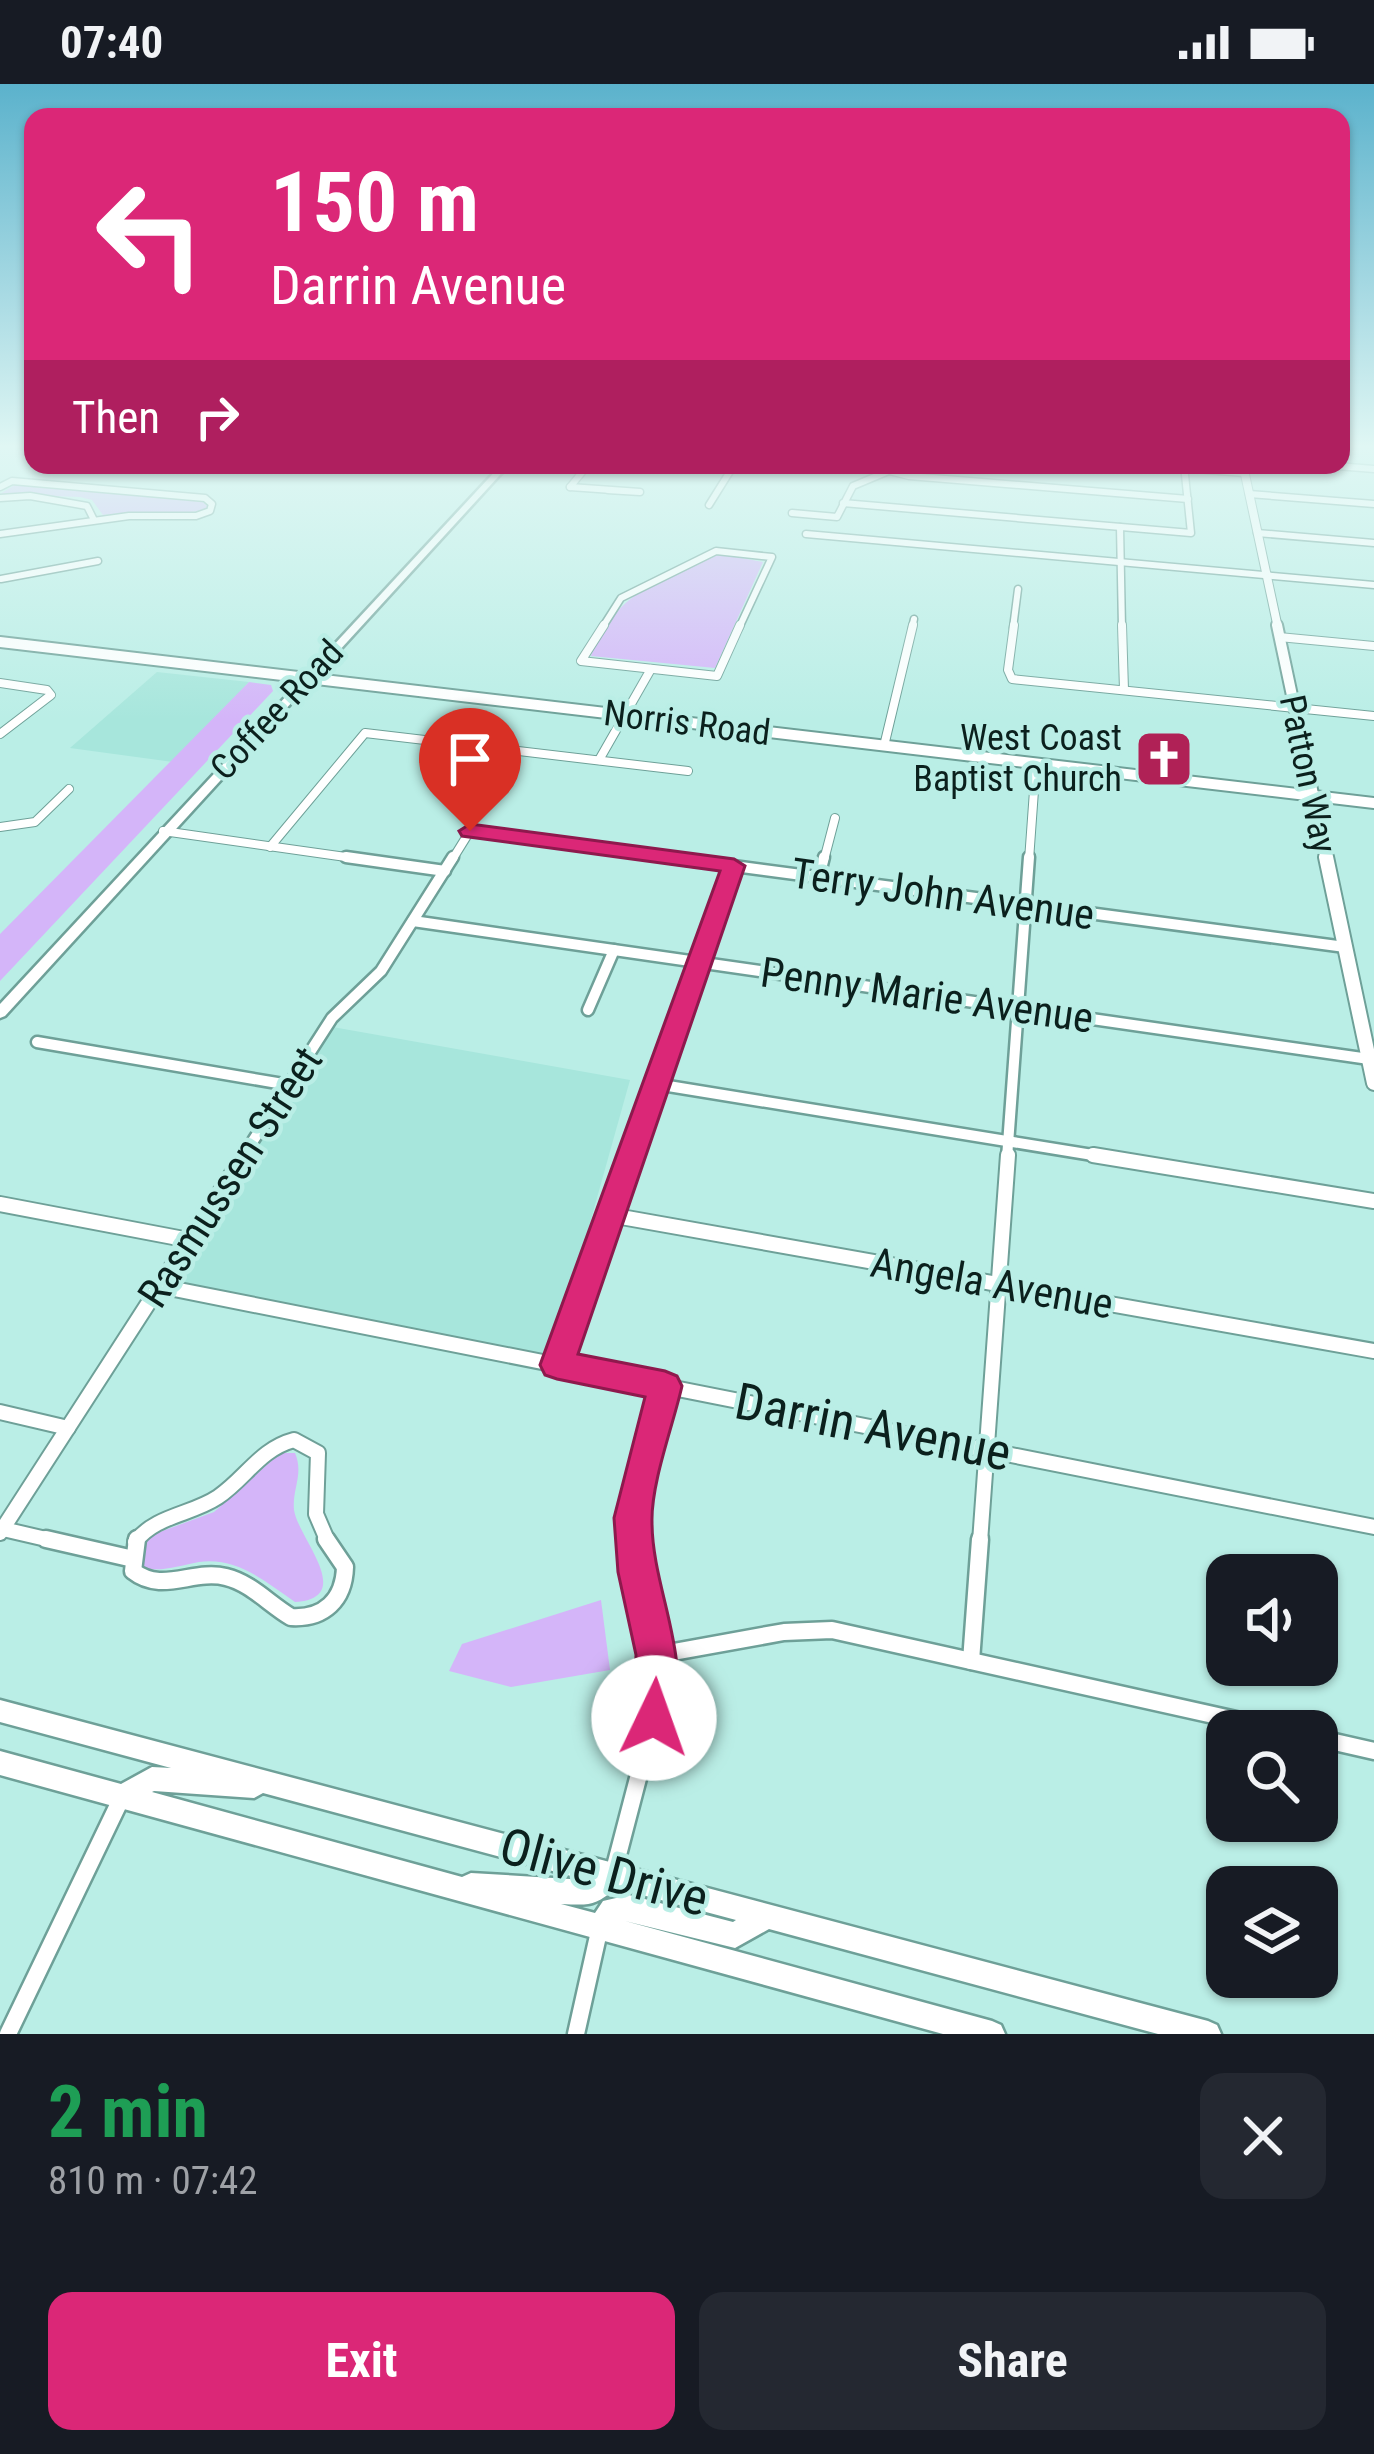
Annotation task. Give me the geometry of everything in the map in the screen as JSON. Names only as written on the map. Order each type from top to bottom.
[{"type":"main road","name":"Coffee Road","points":[[0,1013],[49,954],[437,538]]},
{"type":"main road","name":"Coffee Road","points":[[0,998],[49,954]]},
{"type":"main road","name":"Olive Drive","points":[[0,1711],[1208,2034]]},
{"type":"main road","name":"Olive Drive","points":[[0,1762],[992,2034]]},
{"type":"main road","points":[[123,1796],[152,1779],[293,1790]]},
{"type":"main road","points":[[438,1882],[591,1893],[613,1874]]},
{"type":"main road","points":[[600,1927],[612,1910],[629,1908],[735,1935],[768,1916]]},
{"type":"street","points":[[851,538],[1374,585]]},
{"type":"street","points":[[1120,538],[1124,690]]},
{"type":"street","name":"Patton Way","points":[[1258,538],[1374,1084]]},
{"type":"street","points":[[1316,538],[1374,543]]},
{"type":"street","points":[[716,551],[772,557],[717,676],[651,669],[581,661],[622,598],[716,551]]},
{"type":"street","points":[[3,591],[0,577],[98,561]]},
{"type":"street","points":[[1018,589],[1008,670],[1012,679],[1374,716]]},
{"type":"street","points":[[884,746],[914,619]]},
{"type":"street","points":[[1279,637],[1374,646]]},
{"type":"street","name":"Norris Road","points":[[0,642],[1374,802]]},
{"type":"street","points":[[599,760],[651,669]]},
{"type":"street","points":[[0,683],[50,692],[48,700],[0,734]]},
{"type":"street","points":[[270,847],[365,733],[688,771]]},
{"type":"street","points":[[970,1661],[1036,763]]},
{"type":"street","points":[[0,827],[23,827],[69,789]]},
{"type":"street","points":[[819,878],[835,818]]},
{"type":"street","points":[[163,831],[445,871]]},
{"type":"street","name":"Terry John Avenue","points":[[470,831],[1345,947]]},
{"type":"street","name":"Rasmussen Street","points":[[2,1531],[332,1018],[374,982],[470,831]]},
{"type":"street","points":[[557,1365],[734,866]]},
{"type":"street","name":"Penny Marie Avenue","points":[[413,921],[1369,1059]]},
{"type":"street","points":[[588,1010],[614,950]]},
{"type":"street","points":[[37,1042],[289,1085]]},
{"type":"street","points":[[656,1084],[1374,1201]]},
{"type":"street","points":[[0,1204],[189,1240]]},
{"type":"street","name":"Angela Avenue","points":[[610,1215],[1374,1351]]},
{"type":"street","name":"Darrin Avenue","points":[[159,1286],[1374,1527]]},
{"type":"street","points":[[613,1874],[654,1718],[657,1655],[637,1572],[632,1518],[665,1386]]},
{"type":"street","points":[[0,1412],[68,1427]]},
{"type":"street","points":[[295,1440],[318,1453],[315,1510],[346,1579],[326,1610],[302,1618],[281,1612],[265,1594],[233,1577],[209,1574],[149,1582],[133,1571],[130,1558],[133,1544],[149,1525],[212,1501],[268,1449],[295,1440]]},
{"type":"street","points":[[2,1531],[130,1558]]},
{"type":"street","points":[[657,1655],[805,1629],[832,1630],[1206,1713]]},
{"type":"street","points":[[1338,1743],[1374,1751]]},
{"type":"street","points":[[8,2034],[123,1796]]},
{"type":"street","points":[[576,2034],[600,1927]]},
{"type":"shaded area","points":[[720,554],[763,562],[715,668],[591,656],[613,616],[642,590]]},
{"type":"shaded area","points":[[157,672],[249,682],[173,762],[70,748]]},
{"type":"shaded area","points":[[249,682],[271,685],[273,691],[0,981],[0,934]]},
{"type":"shaded area","points":[[327,1026],[630,1080],[551,1362],[158,1285]]},
{"type":"shaded area","points":[[280,1453],[295,1453],[297,1461],[294,1510],[323,1579],[322,1590],[313,1598],[295,1602],[250,1572],[226,1563],[142,1568],[139,1554],[149,1536],[214,1512]]},
{"type":"shaded area","points":[[601,1600],[610,1670],[511,1687],[449,1671],[462,1644]]},
{"type":"place","name":"West Coast Baptist Church","points":[[1164,759]]},
{"type":"route","points":[[470,831],[734,866],[557,1365],[665,1386],[632,1518],[637,1572],[657,1655],[654,1718]]}]
